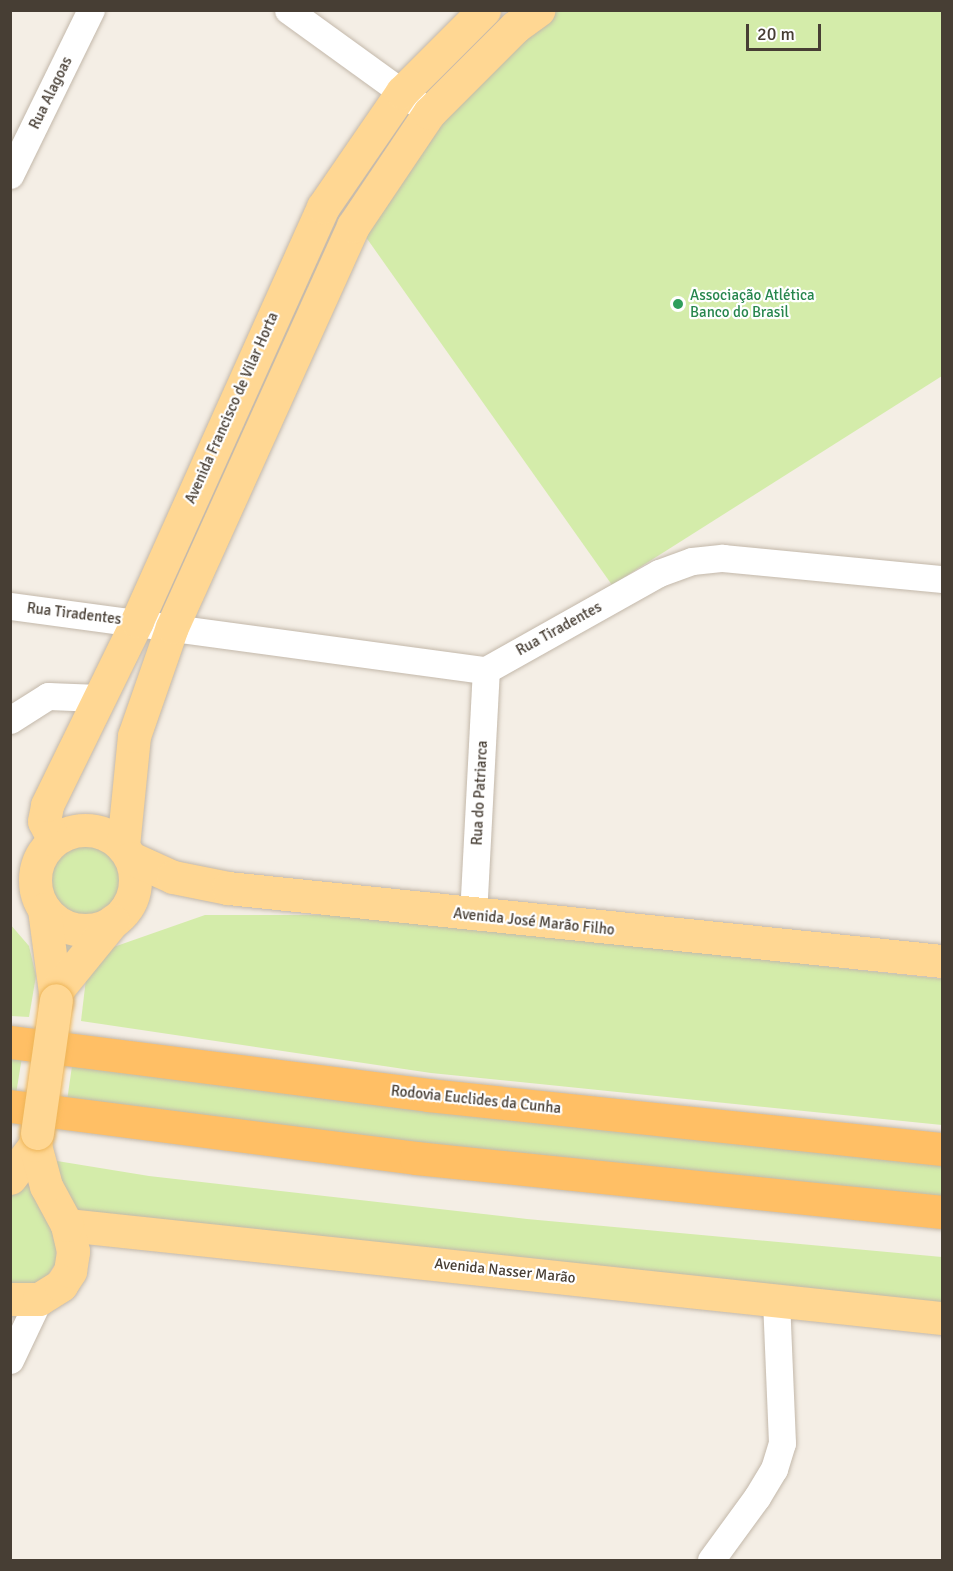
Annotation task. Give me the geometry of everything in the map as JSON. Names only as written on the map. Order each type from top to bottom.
[{"type":"highway","name":"Rodovia Euclides da Cunha","points":[[10,1042],[428,1095],[942,1149]]},
{"type":"highway","points":[[10,1106],[416,1158],[942,1212]]},
{"type":"main road","name":"Avenida Francisco de Vilar Horta","points":[[54,840],[44,821],[47,805],[137,621],[323,207],[402,92],[484,10]]},
{"type":"main road","points":[[57,995],[131,900],[135,886],[127,852],[134,736],[172,627],[353,226],[429,113],[515,27],[538,10]]},
{"type":"main road","points":[[261,344],[293,359]]},
{"type":"main road","points":[[188,506],[220,522]]},
{"type":"main road","points":[[113,921],[99,928],[69,927],[44,909],[23,877],[37,864],[54,840],[71,831],[90,830],[108,835],[127,852]]},
{"type":"main road","name":"Avenida José Marão Filho","points":[[127,852],[173,877],[228,888],[473,916],[942,961]]},
{"type":"main road","points":[[25,1299],[61,1285],[70,1271],[73,1251],[67,1225],[52,1200],[36,1139],[57,995],[44,909]]},
{"type":"main road","points":[[10,1178],[36,1139]]},
{"type":"main road","name":"Avenida Nasser Marão","points":[[67,1225],[942,1318]]},
{"type":"street","name":"Rua Alagoas","points":[[10,175],[91,10]]},
{"type":"street","points":[[288,10],[429,113]]},
{"type":"street","name":"Rua Tiradentes","points":[[486,670],[659,573],[692,561],[723,558],[942,579]]},
{"type":"street","name":"Rua Tiradentes","points":[[10,606],[172,627]]},
{"type":"street","points":[[172,627],[486,670]]},
{"type":"street","name":"Rua do Patriarca","points":[[473,916],[486,670]]},
{"type":"street","points":[[10,720],[48,696],[99,698]]},
{"type":"street","points":[[10,1360],[25,1299]]},
{"type":"street","points":[[711,1560],[757,1497],[774,1469],[782,1443],[776,1300]]},
{"type":"green space","name":"Associação Atlética Banco do Brasil","points":[[552,11],[942,11],[942,376],[612,585],[363,233],[439,119]]},
{"type":"green space","points":[[85,835],[102,839],[117,848],[126,863],[130,880],[126,897],[117,912],[102,921],[85,925],[68,921],[53,912],[44,897],[40,880],[44,863],[53,848],[68,839]]},
{"type":"green space","points":[[205,915],[353,915],[942,979],[942,1125],[431,1073],[81,1021],[88,962],[105,950]]},
{"type":"green space","points":[[55,923],[83,931],[58,982]]},
{"type":"green space","points":[[10,924],[29,946],[36,976],[29,1017],[11,1016]]},
{"type":"green space","points":[[11,1055],[22,1057],[16,1094],[11,1093]]},
{"type":"green space","points":[[72,1066],[942,1162],[942,1201],[414,1148],[67,1101]]},
{"type":"green space","points":[[57,1161],[149,1176],[527,1219],[942,1257],[942,1309],[96,1219],[66,1206],[54,1187]]},
{"type":"green space","points":[[34,1163],[56,1247],[56,1263],[41,1285],[11,1291],[11,1193]]},
{"type":"place","name":"Associação Atlética Banco do Brasil","points":[[678,304]]}]
